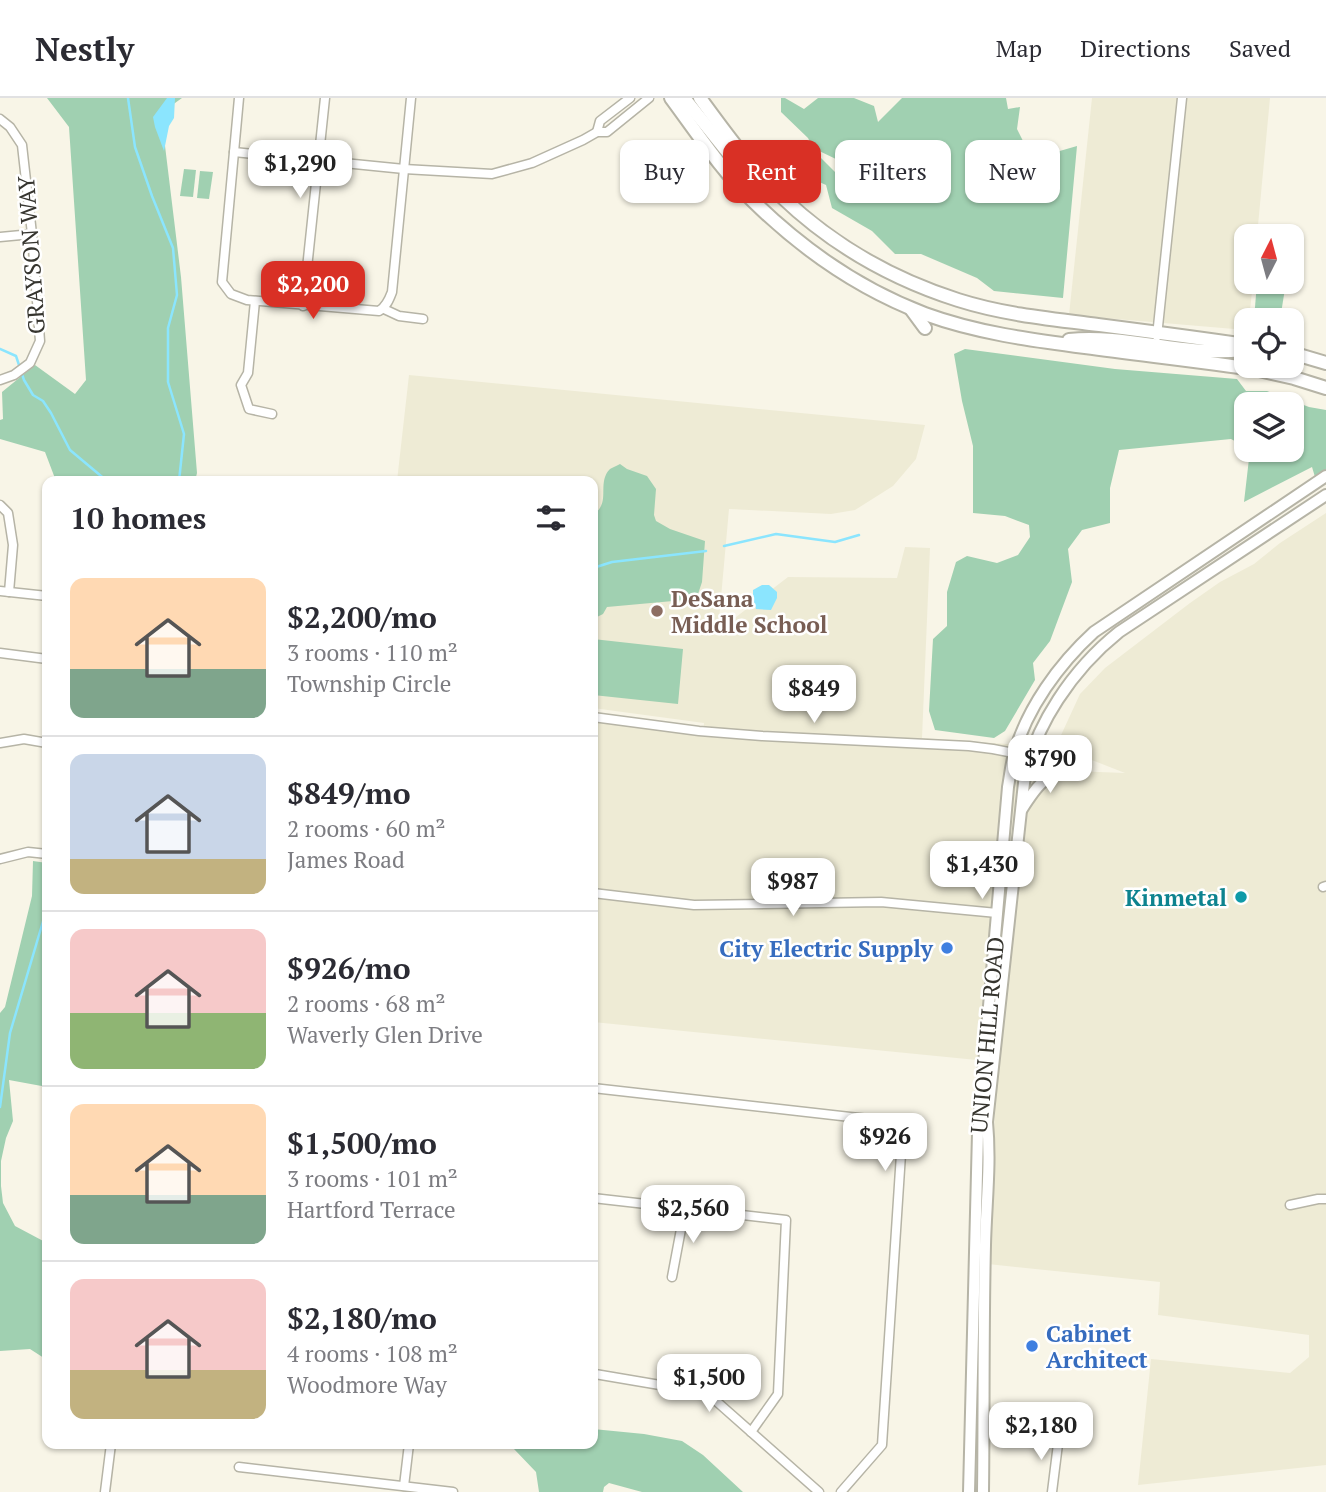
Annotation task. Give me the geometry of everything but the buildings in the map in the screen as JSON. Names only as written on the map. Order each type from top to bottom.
[{"type":"main road","points":[[670,98],[740,187],[794,239],[843,274],[911,308],[986,332],[1049,342],[1088,338],[1234,347]]},
{"type":"main road","points":[[684,98],[723,147]]},
{"type":"main road","points":[[700,98],[734,140]]},
{"type":"main road","points":[[790,203],[847,248],[893,274],[934,292],[968,303],[1156,344],[1326,388]]},
{"type":"main road","points":[[911,308],[925,328]]},
{"type":"main road","points":[[1304,357],[1326,363]]},
{"type":"street","points":[[239,98],[222,282],[231,294],[247,300],[379,312],[392,292],[411,98]]},
{"type":"street","points":[[303,306],[325,98]]},
{"type":"street","points":[[597,132],[600,121],[630,98]]},
{"type":"street","points":[[234,152],[404,169],[492,174],[532,163],[597,132],[607,131],[649,98]]},
{"type":"street","points":[[1156,344],[1182,98]]},
{"type":"street","name":"GRAYSON WAY","points":[[0,119],[10,127],[22,145],[40,341],[30,363],[14,375],[0,380]]},
{"type":"street","points":[[0,237],[32,234]]},
{"type":"street","points":[[255,301],[248,373],[241,385],[249,410],[272,414]]},
{"type":"street","points":[[383,309],[399,316],[424,319]]},
{"type":"street","name":"UNION HILL ROAD","points":[[969,1492],[978,1133],[1008,786],[1014,753],[1025,725],[1042,696],[1063,666],[1094,632],[1326,476]]},
{"type":"street","name":"UNION HILL ROAD","points":[[983,1492],[985,1242],[990,1147],[988,1122],[1029,756],[1052,709],[1072,679],[1103,645],[1326,495]]},
{"type":"street","points":[[0,505],[8,513],[13,545],[4,592],[42,596]]},
{"type":"street","points":[[0,653],[42,658]]},
{"type":"street","points":[[598,718],[737,734],[968,746],[1029,756]]},
{"type":"street","points":[[0,743],[24,739],[42,742]]},
{"type":"street","points":[[1021,811],[1041,782],[1070,767]]},
{"type":"street","points":[[0,859],[27,852],[42,854]]},
{"type":"street","points":[[598,894],[694,905],[881,902],[997,913]]},
{"type":"street","points":[[598,1089],[868,1119],[890,1131],[901,1154],[882,1445],[841,1492]]},
{"type":"street","points":[[598,1199],[786,1220],[778,1394],[751,1432]]},
{"type":"street","points":[[1290,1205],[1326,1199]]},
{"type":"street","points":[[672,1277],[685,1208]]},
{"type":"street","points":[[598,1375],[707,1393],[819,1492]]},
{"type":"street","points":[[1052,1492],[1059,1436]]},
{"type":"street","points":[[105,1492],[110,1449]]},
{"type":"street","points":[[404,1486],[408,1449]]},
{"type":"street","points":[[239,1467],[453,1492]]},
{"type":"shaded area","points":[[1092,98],[1270,98],[1258,224],[1234,224],[1234,294],[1252,294],[1250,308],[1234,308],[1234,329],[1069,315]]},
{"type":"shaded area","points":[[409,375],[925,425],[916,459],[893,486],[855,510],[831,514],[729,509],[718,631],[788,577],[897,578],[905,547],[930,548],[922,738],[1022,745],[1036,751],[1046,770],[1125,773],[1056,746],[1080,694],[1105,668],[1190,603],[1220,582],[1254,564],[1280,543],[1326,513],[1326,1465],[1138,1485],[1151,1359],[1290,1373],[1309,1357],[1309,1335],[1158,1315],[1160,1282],[988,1264],[997,1062],[598,1022],[598,719],[703,734],[704,723],[598,709],[598,476],[398,476]]},
{"type":"green space","points":[[47,98],[182,98],[161,113],[181,277],[196,476],[54,476],[45,452],[0,439],[0,420],[3,419],[2,392],[35,365],[75,394],[86,380],[69,127]]},
{"type":"green space","points":[[781,98],[804,109],[818,98],[854,98],[874,106],[878,122],[902,98],[1006,98],[1008,109],[1020,107],[1017,129],[1022,140],[965,140],[965,203],[1060,203],[1060,151],[1077,146],[1063,298],[994,291],[977,278],[921,254],[895,254],[872,231],[832,208],[826,185],[821,183],[821,158],[835,172],[835,203],[951,203],[951,140],[835,140],[835,159],[821,152],[821,140],[809,140],[781,112]]},
{"type":"green space","points":[[184,169],[196,170],[193,197],[180,196]]},
{"type":"green space","points":[[200,171],[213,172],[209,199],[197,198]]},
{"type":"green space","points":[[1256,294],[1284,294],[1282,308],[1255,308]]},
{"type":"green space","points":[[965,349],[1115,369],[1237,379],[1246,391],[1270,392],[1234,392],[1234,441],[1119,450],[1110,488],[1110,523],[1082,530],[1068,549],[1072,582],[1050,641],[1033,663],[1035,680],[1005,731],[994,738],[935,730],[929,711],[933,639],[947,626],[947,592],[956,562],[967,556],[997,563],[1018,555],[1030,537],[1029,525],[1005,516],[973,513],[973,446],[954,354]]},
{"type":"green space","points":[[1304,405],[1326,410],[1326,469],[1315,477],[1312,467],[1244,502],[1249,462],[1304,462]]},
{"type":"green space","points":[[620,464],[647,476],[656,489],[656,521],[670,529],[705,541],[702,582],[698,594],[684,600],[607,607],[598,616],[598,511],[602,505],[604,481],[610,469]]},
{"type":"green space","points":[[598,640],[683,649],[678,704],[598,696]]},
{"type":"green space","points":[[33,861],[42,862],[42,1086],[9,1080],[13,1121],[1,1161],[1,1186],[3,1203],[15,1226],[42,1240],[42,1357],[30,1349],[0,1351],[0,1013],[5,1007],[32,896]]},
{"type":"green space","points":[[598,1429],[682,1441],[703,1455],[743,1492],[642,1492],[609,1483],[603,1492],[539,1492],[536,1472],[514,1449],[598,1449]]},
{"type":"water","points":[[167,98],[175,98],[174,118],[169,126],[164,151],[153,117]]},
{"type":"water","points":[[769,585],[777,592],[771,610],[756,609],[753,590]]},
{"type":"waterway","points":[[128,98],[135,147],[173,248],[177,295],[168,328],[168,382],[184,434],[180,476]]},
{"type":"waterway","points":[[0,349],[16,356],[24,380],[33,395],[43,401],[51,413],[70,450],[101,476]]},
{"type":"waterway","points":[[724,546],[776,534],[835,542],[859,535]]},
{"type":"waterway","points":[[598,566],[612,562],[706,551]]},
{"type":"waterway","points":[[0,1107],[10,1033],[42,925]]},
{"type":"place","name":"DeSana Middle School","points":[[657,611]]},
{"type":"place","name":"Kinmetal","points":[[1241,897]]},
{"type":"place","name":"City Electric Supply","points":[[947,948]]},
{"type":"place","name":"Cabinet Architect","points":[[1032,1346]]}]
